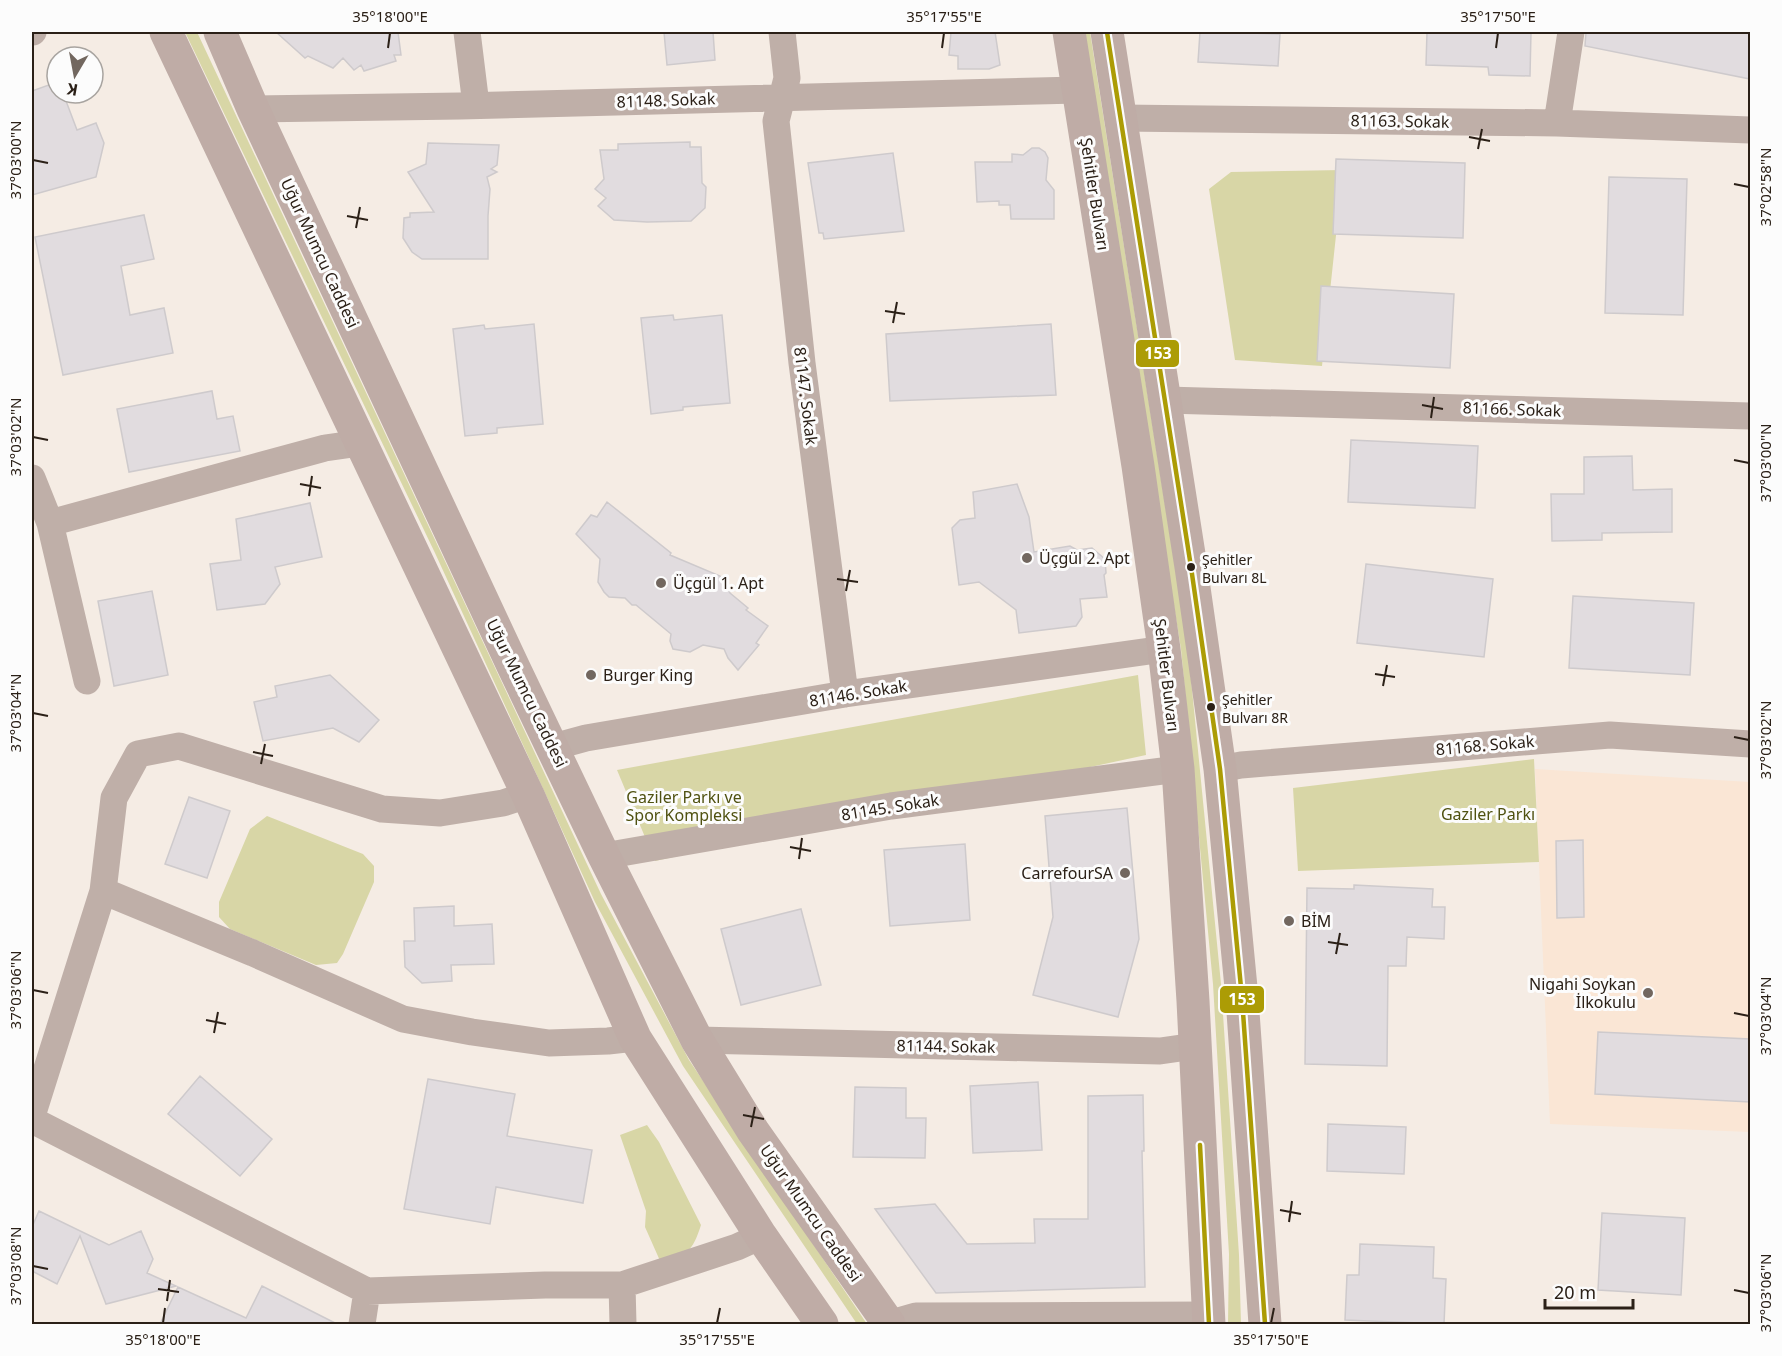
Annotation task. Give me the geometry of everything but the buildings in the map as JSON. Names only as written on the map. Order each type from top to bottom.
[{"type":"street","points":[[166,32],[528,795],[635,1038],[762,1236],[822,1324]]},
{"type":"street","name":"Uğur Mumcu Caddesi","points":[[219,32],[412,451],[604,856],[697,1040],[753,1131],[888,1324]]},
{"type":"street","points":[[467,32],[476,105]]},
{"type":"street","name":"81147. Sokak","points":[[782,32],[787,78],[776,121],[799,340],[845,694]]},
{"type":"street","name":"Şehitler Bulvarı","points":[[1069,32],[1136,454],[1164,649],[1178,769],[1209,1320]]},
{"type":"street","points":[[1107,32],[1166,399],[1220,769],[1242,998],[1265,1324]]},
{"type":"street","points":[[1557,123],[1571,32]]},
{"type":"street","name":"81148. Sokak","points":[[253,109],[1078,90]]},
{"type":"street","name":"81163. Sokak","points":[[1121,118],[1557,123],[1750,130]]},
{"type":"street","name":"81166. Sokak","points":[[1166,399],[1750,416]]},
{"type":"street","points":[[50,523],[325,448],[360,443]]},
{"type":"street","points":[[32,478],[50,523],[87,681]]},
{"type":"street","name":"81146. Sokak","points":[[553,747],[586,738],[845,694],[1164,649]]},
{"type":"street","name":"81168. Sokak","points":[[1220,769],[1241,765],[1610,735],[1750,744]]},
{"type":"street","points":[[528,795],[503,803],[440,813],[382,809],[179,746],[138,754],[114,798],[102,891],[32,1118],[367,1292],[545,1285],[622,1285],[737,1247],[762,1236]]},
{"type":"street","name":"81145. Sokak","points":[[604,856],[891,806],[1178,769]]},
{"type":"street","points":[[102,891],[253,953],[403,1019],[549,1043],[635,1038]]},
{"type":"street","name":"81144. Sokak","points":[[697,1040],[1160,1051],[1195,1046]]},
{"type":"street","points":[[622,1285],[623,1324]]},
{"type":"street","points":[[362,1324],[367,1292]]},
{"type":"street","points":[[888,1324],[916,1316],[1209,1320]]},
{"type":"shaded area","name":"Nigahi Soykan İlkokulu","points":[[1535,769],[1750,782],[1750,1132],[1550,1124]]},
{"type":"green space","points":[[185,32],[197,32],[601,894],[689,1060],[867,1324],[857,1324],[683,1066],[595,902],[435,553]]},
{"type":"green space","points":[[1081,32],[1090,32],[1188,649],[1221,984],[1239,1255],[1241,1324],[1228,1324],[1229,1254],[1213,984],[1181,649]]},
{"type":"green space","points":[[1343,170],[1322,366],[1235,360],[1209,189],[1231,172]]},
{"type":"green space","name":"Gaziler Parkı ve Spor Kompleksi","points":[[1138,675],[1146,755],[655,861],[617,770]]},
{"type":"green space","name":"Gaziler Parkı","points":[[1534,759],[1539,862],[1298,871],[1293,788]]},
{"type":"green space","points":[[267,816],[363,854],[374,866],[374,882],[337,963],[316,965],[230,929],[219,917],[219,902],[250,829]]},
{"type":"green space","points":[[647,1125],[659,1142],[701,1225],[695,1241],[687,1251],[661,1263],[645,1227],[646,1211],[620,1135]]},
{"type":"transit line","name":"153","points":[[1107,32],[1191,567],[1220,769],[1242,998],[1265,1324]]},
{"type":"transit line","name":"153","points":[[1200,1145],[1209,1324]]},
{"type":"place","name":"Üçgül 2. Apt","points":[[1027,558]]},
{"type":"place","name":"Şehitler Bulvarı 8L","points":[[1191,567]]},
{"type":"place","name":"Üçgül 1. Apt","points":[[661,583]]},
{"type":"place","name":"Burger King","points":[[591,675]]},
{"type":"place","name":"Şehitler Bulvarı 8R","points":[[1211,707]]},
{"type":"place","name":"CarrefourSA","points":[[1125,873]]},
{"type":"place","name":"BİM","points":[[1289,921]]},
{"type":"place","name":"Nigahi Soykan İlkokulu","points":[[1648,993]]}]
